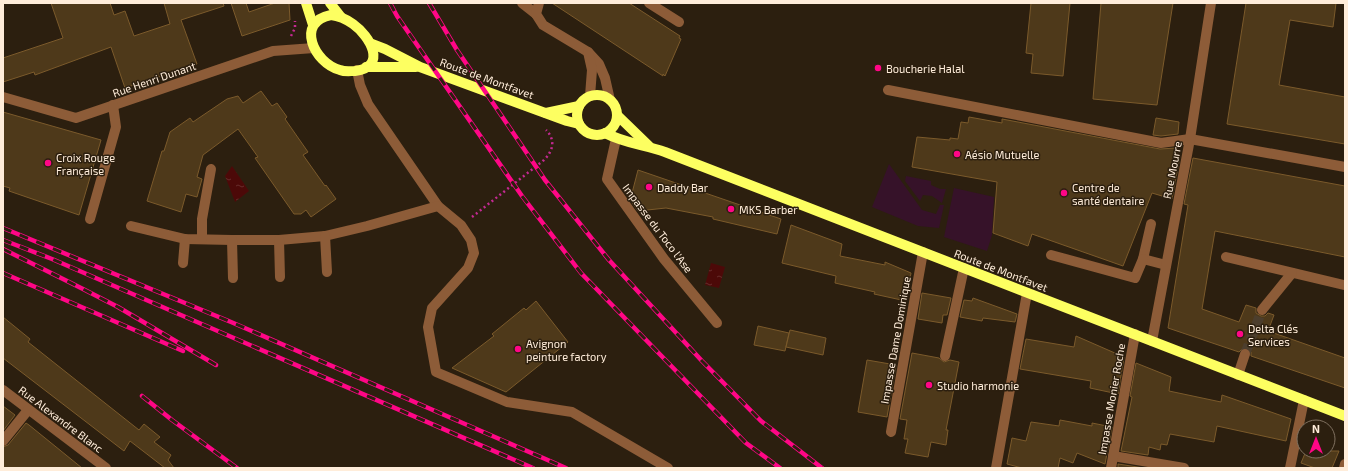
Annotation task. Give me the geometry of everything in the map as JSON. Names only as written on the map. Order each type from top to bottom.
[{"type":"main road","points":[[306,3],[314,25]]},
{"type":"main road","points":[[330,3],[341,17],[354,25],[372,44],[374,51],[373,59],[371,63],[362,69],[341,71],[333,68],[322,60],[314,48],[311,33],[318,19],[323,16],[331,15],[341,17]]},
{"type":"main road","name":"Route de Montfavet","points":[[372,44],[420,67],[579,124]]},
{"type":"main road","name":"Route de Montfavet","points":[[362,69],[420,67]]},
{"type":"main road","points":[[601,95],[610,100],[615,107],[617,115],[616,123],[611,129],[605,133],[597,135],[590,134],[583,130],[579,124],[576,114],[584,99],[590,96],[601,95]]},
{"type":"main road","points":[[542,111],[579,106]]},
{"type":"main road","name":"Route de Montfavet","points":[[617,115],[649,146]]},
{"type":"main road","name":"Route de Montfavet","points":[[605,133],[616,139],[649,146],[1345,416]]},
{"type":"street","points":[[522,3],[536,14],[543,25],[588,52],[599,64],[605,78],[610,100]]},
{"type":"street","points":[[536,14],[539,3]]},
{"type":"street","points":[[649,3],[678,22]]},
{"type":"street","name":"Rue Mourre","points":[[1152,341],[1190,139],[1211,3]]},
{"type":"street","name":"Rue Henri Dunant","points":[[3,97],[76,118],[273,51],[314,48]]},
{"type":"street","points":[[588,52],[592,70],[590,96]]},
{"type":"street","points":[[362,69],[360,85],[368,104],[438,206],[462,225],[471,240],[474,253],[468,268],[432,308],[428,327],[436,372],[507,402],[572,412],[668,468]]},
{"type":"street","points":[[888,90],[1161,143],[1190,139],[1345,167]]},
{"type":"street","points":[[90,219],[116,128],[113,105]]},
{"type":"street","name":"Impasse du Toco l'Ase","points":[[616,139],[607,179],[621,201],[664,259],[717,323]]},
{"type":"street","points":[[202,239],[202,219],[211,169]]},
{"type":"street","points":[[131,226],[185,239],[279,240],[325,236],[438,206]]},
{"type":"street","points":[[1051,255],[1135,278],[1142,259],[1151,224]]},
{"type":"street","points":[[325,236],[327,272]]},
{"type":"street","points":[[183,264],[185,239]]},
{"type":"street","points":[[232,240],[233,278]]},
{"type":"street","points":[[279,240],[280,276]]},
{"type":"street","name":"Impasse Dame Dominique","points":[[891,432],[923,252]]},
{"type":"street","points":[[1226,257],[1344,285]]},
{"type":"street","points":[[1142,259],[1166,265]]},
{"type":"street","points":[[945,356],[964,268]]},
{"type":"street","points":[[1262,310],[1292,273]]},
{"type":"street","points":[[996,468],[1027,292]]},
{"type":"street","name":"Impasse Monier Roche","points":[[1111,468],[1135,334]]},
{"type":"street","points":[[1238,375],[1245,354]]},
{"type":"street","name":"Rue Alexandre Blanc","points":[[3,390],[106,468]]},
{"type":"street","points":[[1290,468],[1304,400]]},
{"type":"street","points":[[3,441],[28,410]]},
{"type":"street","points":[[1113,456],[1184,468]]},
{"type":"street","points":[[1344,468],[1345,464]]},
{"type":"path","points":[[462,225],[549,155],[553,142],[551,136],[546,131],[532,125],[542,111]]},
{"type":"shaded area","points":[[889,164],[922,210],[936,214],[940,205],[944,205],[939,228],[918,226],[872,207]]},
{"type":"shaded area","points":[[906,176],[931,181],[931,185],[940,189],[946,189],[942,203],[932,196],[923,195],[920,201],[905,181]]},
{"type":"shaded area","points":[[954,188],[994,197],[992,235],[987,251],[944,237]]},
{"type":"water","points":[[232,166],[249,191],[235,202],[225,176]]},
{"type":"water","points":[[711,263],[725,267],[719,288],[705,285]]},
{"type":"building","points":[[51,3],[110,3],[114,15],[125,11],[134,36],[170,24],[164,3],[223,3],[224,6],[181,20],[197,64],[177,71],[125,88],[111,47],[35,75],[34,72],[3,82],[3,58],[63,38]]},
{"type":"building","points":[[231,3],[246,3],[249,12],[275,3],[289,3],[290,20],[242,36]]},
{"type":"building","points":[[552,3],[629,3],[680,36],[679,38],[681,39],[665,76],[663,74],[663,76]]},
{"type":"building","points":[[1031,3],[1070,3],[1063,76],[1031,73],[1033,54],[1026,53]]},
{"type":"building","points":[[1101,3],[1173,3],[1157,105],[1093,99]]},
{"type":"building","points":[[1246,3],[1336,3],[1333,27],[1290,20],[1279,85],[1345,97],[1345,144],[1227,124]]},
{"type":"building","points":[[261,91],[272,106],[277,103],[287,117],[285,119],[308,152],[303,155],[336,199],[311,217],[306,210],[301,214],[294,214],[255,158],[258,157],[238,129],[203,155],[197,177],[202,179],[197,197],[186,194],[181,212],[147,201],[162,151],[164,151],[170,132],[190,118],[193,122],[227,99],[238,96],[243,103]]},
{"type":"building","name":"Croix Rouge Française","points":[[3,112],[101,140],[79,215],[9,191],[10,188],[3,186]]},
{"type":"building","name":"Centre de santé dentaire","points":[[969,117],[1002,123],[1002,119],[1160,149],[1176,148],[1176,155],[1180,156],[1172,199],[1152,193],[1123,266],[1032,234],[1028,246],[993,233],[997,182],[912,167],[917,137],[950,140],[950,138],[958,139],[961,122],[968,123]]},
{"type":"building","points":[[1156,118],[1179,122],[1178,134],[1161,136],[1153,135]]},
{"type":"building","points":[[1193,158],[1345,186],[1345,257],[1215,231],[1202,309],[1239,322],[1246,305],[1256,308],[1256,313],[1261,316],[1265,316],[1268,313],[1274,315],[1268,331],[1345,358],[1345,388],[1251,356],[1251,352],[1247,348],[1243,348],[1239,352],[1168,328],[1188,205],[1184,204]]},
{"type":"building","points":[[638,170],[781,219],[777,234],[713,219],[713,217],[666,208],[638,211],[633,204],[631,197]]},
{"type":"building","points":[[791,225],[842,244],[840,256],[885,265],[885,262],[911,273],[906,301],[835,283],[836,276],[782,263]]},
{"type":"building","points":[[922,293],[951,298],[947,315],[943,315],[942,323],[918,319]]},
{"type":"building","points":[[973,298],[1017,314],[1015,322],[983,318],[982,321],[960,317],[964,300],[972,301]]},
{"type":"building","name":"Avignon peinture factory","points":[[536,301],[568,342],[506,392],[452,368],[494,336],[492,334],[524,308],[526,310]]},
{"type":"building","points":[[3,317],[30,339],[28,342],[139,430],[144,424],[160,437],[154,442],[171,455],[168,460],[174,468],[165,468],[130,441],[124,451],[3,358]]},
{"type":"building","points":[[758,326],[789,333],[785,351],[754,345]]},
{"type":"building","points":[[790,330],[826,338],[823,355],[786,347]]},
{"type":"building","points":[[1076,336],[1124,357],[1118,394],[1090,388],[1091,381],[1020,369],[1026,339],[1074,347]]},
{"type":"building","name":"Studio harmonie","points":[[912,353],[939,358],[944,362],[950,360],[959,362],[946,430],[948,430],[946,445],[931,442],[928,457],[905,453],[908,439],[904,439],[907,420],[900,419]]},
{"type":"building","points":[[867,360],[896,365],[887,417],[858,412]]},
{"type":"building","points":[[1136,363],[1171,377],[1169,391],[1221,402],[1222,395],[1291,419],[1286,441],[1217,426],[1214,442],[1170,434],[1167,445],[1161,444],[1160,450],[1149,447],[1148,455],[1121,451],[1132,397],[1130,396]]},
{"type":"building","points":[[3,406],[15,415],[3,431]]},
{"type":"building","points":[[1060,420],[1092,426],[1092,423],[1112,427],[1105,464],[1077,453],[1073,463],[1060,458],[1058,468],[1022,468],[1007,464],[1012,438],[1026,441],[1031,422],[1059,426]]},
{"type":"building","points":[[26,423],[82,468],[3,468],[3,447],[8,445]]},
{"type":"building","points":[[1336,451],[1339,451],[1336,458]]},
{"type":"building","points":[[1303,459],[1336,459],[1332,468],[1315,468],[1301,463]]},
{"type":"building","points":[[1118,464],[1144,468],[1118,468]]},
{"type":"tunnel","points":[[1245,354],[1262,310]]},
{"type":"railway","points":[[390,3],[397,16],[522,196],[581,273],[746,443],[780,468]]},
{"type":"railway","points":[[429,3],[457,50],[545,180],[609,260],[702,361],[761,421],[822,468]]},
{"type":"railway","points":[[3,228],[231,322],[566,468]]},
{"type":"railway","points":[[3,240],[52,259],[533,468]]},
{"type":"railway","points":[[3,249],[118,307],[216,365]]},
{"type":"railway","points":[[3,273],[183,351]]},
{"type":"railway","points":[[142,396],[237,468]]},
{"type":"place","name":"Boucherie Halal","points":[[878,68]]},
{"type":"place","name":"Aésio Mutuelle","points":[[957,154]]},
{"type":"place","name":"Croix Rouge Française","points":[[48,163]]},
{"type":"place","name":"Daddy Bar","points":[[649,187]]},
{"type":"place","name":"Centre de santé dentaire","points":[[1064,193]]},
{"type":"place","name":"MKS Barber","points":[[731,209]]},
{"type":"place","name":"Delta Clés Services","points":[[1240,334]]},
{"type":"place","name":"Avignon peinture factory","points":[[518,349]]},
{"type":"place","name":"Studio harmonie","points":[[929,385]]}]
